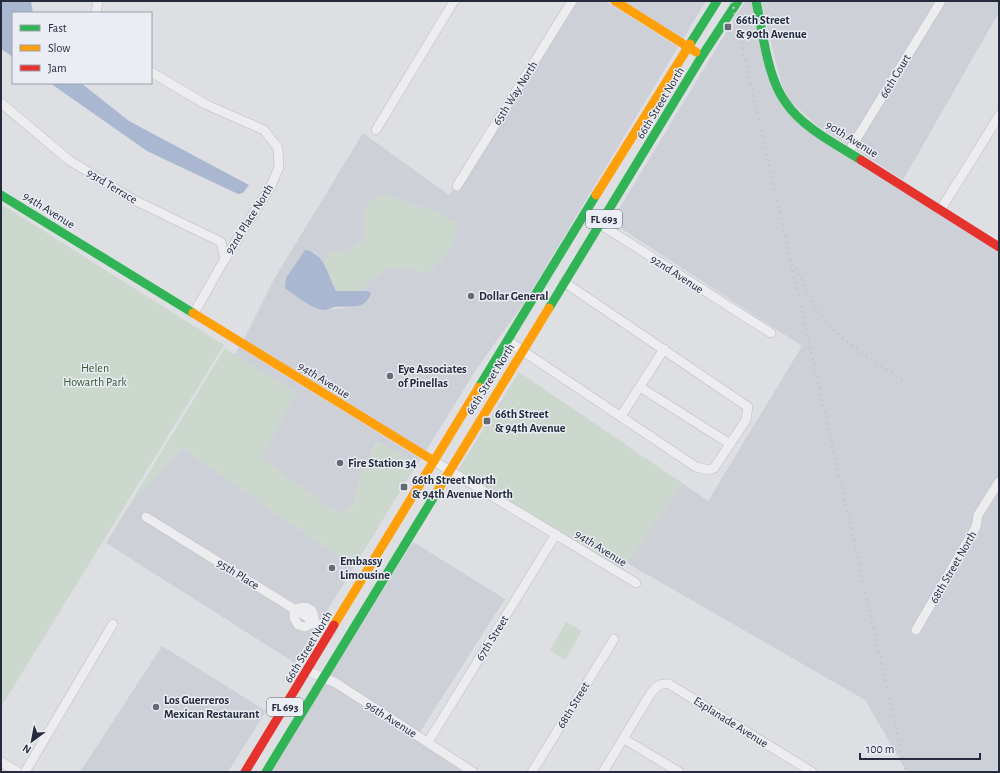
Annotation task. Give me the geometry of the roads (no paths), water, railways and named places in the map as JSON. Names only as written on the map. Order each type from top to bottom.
[{"type":"main road","points":[[615,1],[702,56]]},
{"type":"main road","name":"66th Street North","points":[[245,772],[308,671],[584,214],[717,1]]},
{"type":"main road","name":"66th Street North","points":[[266,772],[448,470],[702,56],[738,1]]},
{"type":"main road","name":"90th Avenue","points":[[756,1],[777,85],[785,103],[813,129],[999,247]]},
{"type":"main road","name":"94th Avenue","points":[[1,195],[434,461]]},
{"type":"street","points":[[96,12],[98,1]]},
{"type":"street","points":[[376,130],[454,1]]},
{"type":"street","name":"65th Way North","points":[[457,186],[572,1]]},
{"type":"street","name":"66th Court","points":[[849,151],[941,1]]},
{"type":"street","name":"92nd Place North","points":[[152,73],[207,105],[264,130],[278,148],[278,167],[271,186],[226,257],[194,313]]},
{"type":"street","name":"93rd Terrace","points":[[1,103],[69,160],[132,199],[221,242],[224,255],[226,257]]},
{"type":"street","points":[[941,209],[999,116]]},
{"type":"street","name":"92nd Avenue","points":[[584,214],[771,333]]},
{"type":"street","points":[[508,341],[703,470],[714,468],[746,420],[748,407],[564,282]]},
{"type":"street","points":[[621,416],[664,349]]},
{"type":"street","points":[[640,386],[730,444]]},
{"type":"street","name":"94th Avenue","points":[[434,461],[636,583]]},
{"type":"street","name":"68th Street North","points":[[916,630],[976,527],[978,515],[999,482]]},
{"type":"street","name":"95th Place","points":[[146,516],[331,632]]},
{"type":"street","name":"67th Street","points":[[428,742],[556,534]]},
{"type":"street","points":[[25,772],[113,624]]},
{"type":"street","name":"68th Street","points":[[532,772],[614,638]]},
{"type":"street","name":"96th Avenue","points":[[308,671],[336,683],[473,772]]},
{"type":"street","name":"Esplanade Avenue","points":[[624,738],[657,685],[669,684],[812,772]]},
{"type":"street","points":[[603,772],[624,738],[678,772]]},
{"type":"street","points":[[1,762],[18,772]]},
{"type":"water","points":[[1,1],[31,1],[33,12],[12,12],[12,56],[1,49]]},
{"type":"water","points":[[51,84],[82,84],[129,121],[249,185],[243,193],[238,194],[147,151]]},
{"type":"water","points":[[305,250],[312,252],[321,260],[336,291],[368,291],[371,293],[369,298],[361,305],[352,307],[335,307],[323,310],[318,309],[298,298],[285,288],[286,278]]},
{"type":"railway","points":[[732,1],[906,772]]},
{"type":"railway","points":[[796,268],[813,303],[828,324],[848,343],[904,381]]},
{"type":"place","name":"66th Street & 90th Avenue","points":[[728,27]]},
{"type":"place","name":"Dollar General","points":[[471,296]]},
{"type":"place","name":"Eye Associates of Pinellas","points":[[390,376]]},
{"type":"place","name":"66th Street & 94th Avenue","points":[[487,421]]},
{"type":"place","name":"Fire Station 34","points":[[340,463]]},
{"type":"place","name":"66th Street North & 94th Avenue North","points":[[404,487]]},
{"type":"place","name":"Embassy Limousine","points":[[332,568]]},
{"type":"place","name":"Los Guerreros Mexican Restaurant","points":[[156,707]]},
{"type":"park label","name":"Helen Howarth Park","points":[[95,375]]}]
